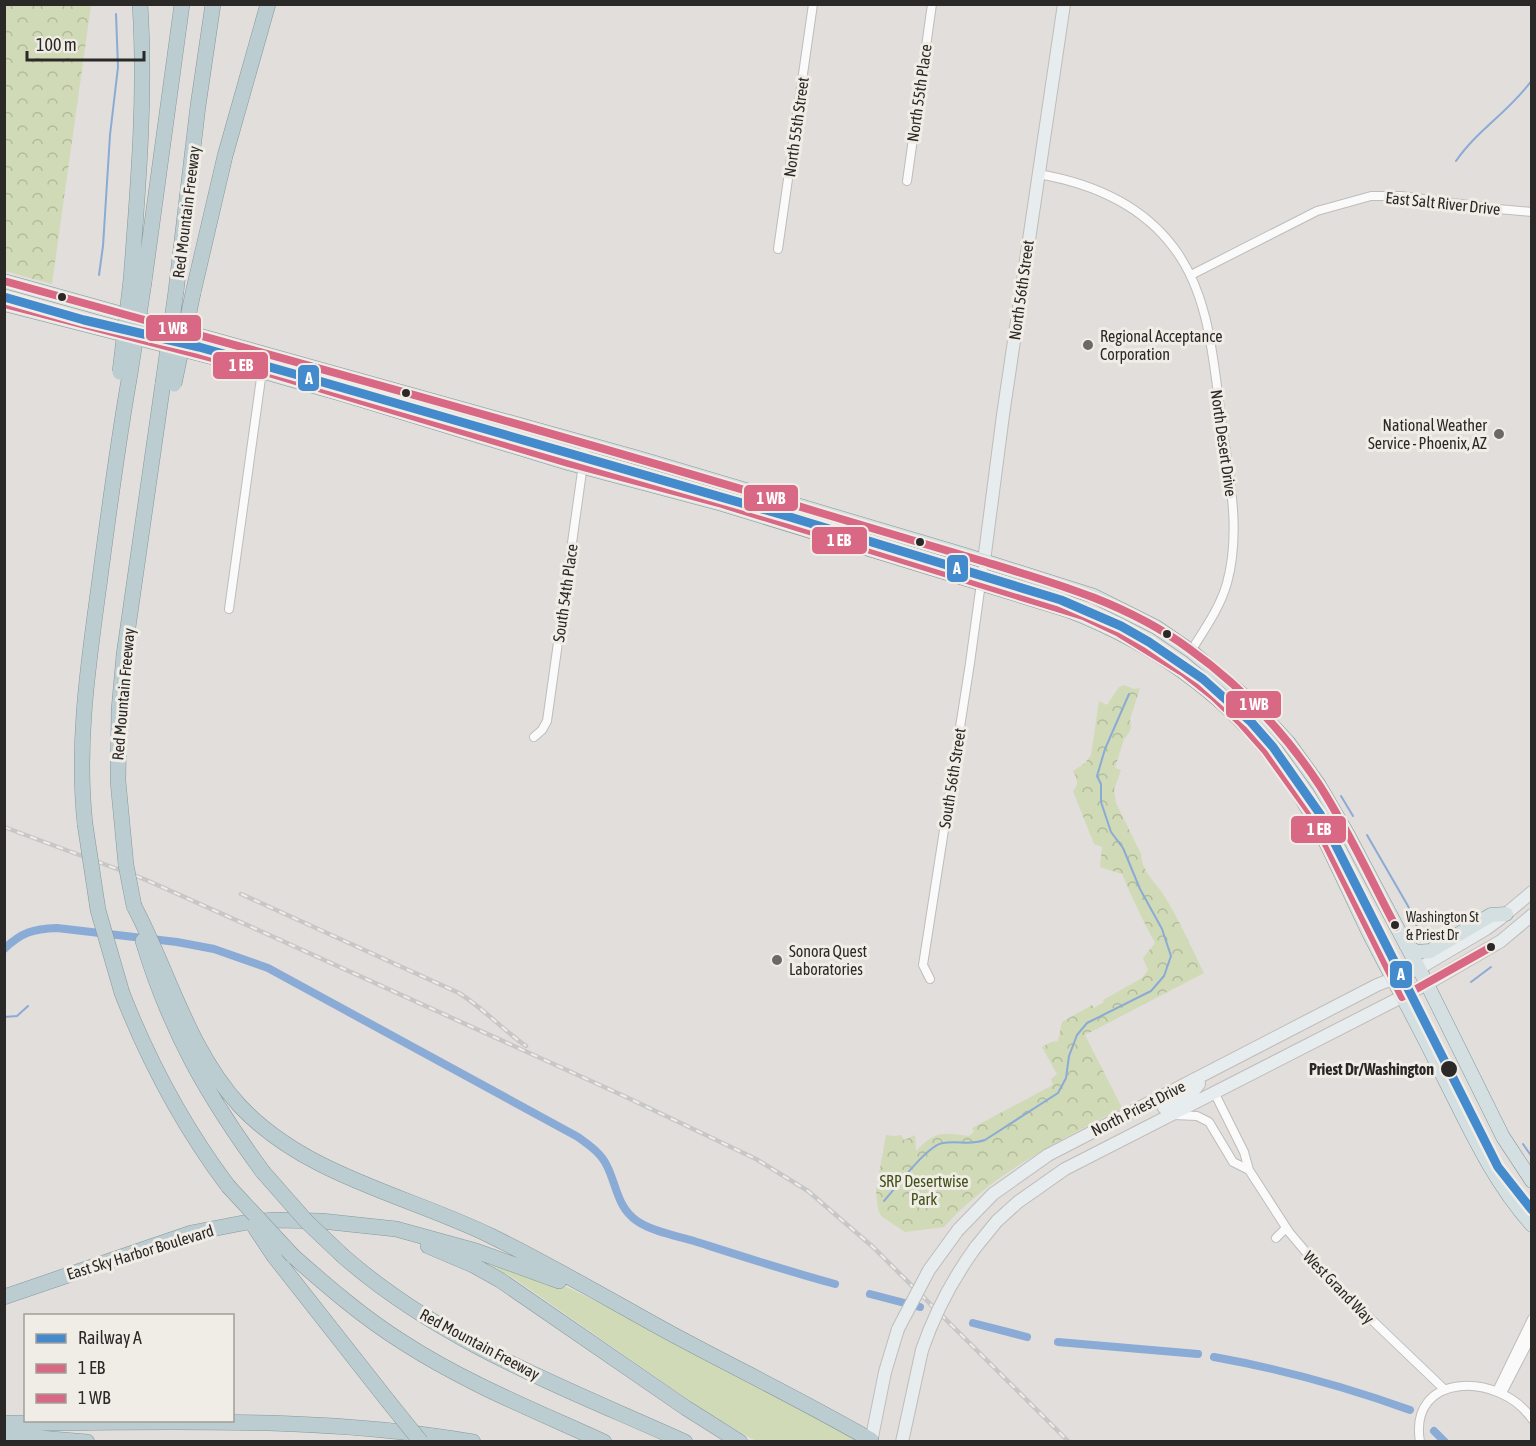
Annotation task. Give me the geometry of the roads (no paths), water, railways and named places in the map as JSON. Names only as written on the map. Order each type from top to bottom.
[{"type":"highway","points":[[137,281],[140,4]]},
{"type":"highway","name":"Red Mountain Freeway","points":[[182,4],[137,281],[120,430],[84,697],[81,753],[85,824],[98,910],[122,993],[166,1090],[192,1134],[228,1186],[293,1256],[357,1311],[420,1353],[479,1385],[604,1442]]},
{"type":"highway","name":"Red Mountain Freeway","points":[[213,4],[198,106],[176,291],[169,384],[150,478],[118,710],[118,781],[122,840],[134,906],[162,980],[174,1026],[205,1088],[235,1135],[263,1172],[307,1222],[343,1256],[391,1295],[456,1336],[685,1442]]},
{"type":"highway","points":[[169,384],[194,293],[225,156],[268,4]]},
{"type":"highway","points":[[162,980],[214,1072],[240,1105],[278,1139],[324,1166],[489,1235],[627,1307],[872,1441]]},
{"type":"highway","points":[[228,1186],[274,1256],[421,1442]]},
{"type":"highway","name":"East Sky Harbor Boulevard","points":[[4,1297],[204,1230],[248,1222],[276,1220],[350,1225]]},
{"type":"highway","points":[[350,1225],[396,1229],[495,1257],[572,1286],[668,1331]]},
{"type":"highway","points":[[350,1225],[439,1250],[487,1272],[686,1408],[740,1442]]},
{"type":"highway","points":[[4,1424],[315,1424],[397,1431],[473,1442]]},
{"type":"highway","points":[[4,1435],[87,1442]]},
{"type":"main road","name":"North 56th Street","points":[[984,561],[1064,4]]},
{"type":"main road","points":[[4,281],[441,405],[586,443],[984,561],[1094,596],[1144,620],[1191,651],[1249,700],[1304,762],[1348,835],[1503,1137],[1532,1181]]},
{"type":"main road","points":[[4,304],[262,371],[583,467],[722,504],[981,580],[1067,610],[1121,634],[1179,668],[1233,714],[1270,753],[1311,813],[1490,1170],[1532,1225]]},
{"type":"main road","name":"North Priest Drive","points":[[872,1441],[885,1372],[898,1329],[925,1276],[958,1230],[993,1194],[1037,1162],[1393,979],[1418,969],[1486,929],[1532,891]]},
{"type":"main road","points":[[1405,944],[1416,952],[1430,951],[1491,915],[1506,914]]},
{"type":"main road","name":"North Priest Drive","points":[[902,1442],[922,1350],[942,1300],[975,1248],[997,1221],[1042,1184],[1065,1169],[1426,984],[1511,934],[1532,915]]},
{"type":"main road","points":[[1149,1124],[1162,1108],[1198,1088],[1198,1078]]},
{"type":"street","name":"North 55th Street","points":[[778,249],[813,4]]},
{"type":"street","name":"North 55th Place","points":[[907,181],[932,4]]},
{"type":"street","name":"North Desert Drive","points":[[1038,174],[1079,183],[1100,191],[1139,213],[1158,229],[1174,248],[1191,275],[1202,306],[1209,336],[1233,502],[1234,527],[1229,572],[1221,600],[1191,651]]},
{"type":"street","name":"East Salt River Drive","points":[[1191,275],[1317,211],[1371,196],[1401,196],[1532,212]]},
{"type":"street","points":[[229,609],[262,371]]},
{"type":"street","name":"South 54th Place","points":[[534,737],[547,721],[586,443]]},
{"type":"street","name":"North 56th Street","points":[[981,580],[984,561]]},
{"type":"street","name":"South 56th Street","points":[[930,979],[923,965],[981,580]]},
{"type":"street","name":"West Grand Way","points":[[1214,1092],[1244,1152],[1249,1170],[1286,1228],[1328,1278],[1445,1390]]},
{"type":"street","name":"West Grand Way","points":[[1168,1115],[1186,1114],[1205,1118],[1233,1162],[1249,1170]]},
{"type":"street","points":[[1276,1238],[1286,1228]]},
{"type":"street","points":[[1500,1392],[1532,1319]]},
{"type":"street","points":[[1500,1392],[1532,1335]]},
{"type":"street","points":[[1419,1442],[1419,1424],[1422,1414],[1432,1398],[1445,1390],[1470,1385],[1500,1392],[1520,1405],[1532,1419]]},
{"type":"waterway","points":[[99,275],[118,67],[116,14]]},
{"type":"waterway","points":[[1456,161],[1532,80]]},
{"type":"waterway","points":[[884,1201],[920,1159],[936,1146],[949,1142],[973,1143],[985,1140],[1058,1093],[1066,1078],[1069,1056],[1077,1035],[1087,1023],[1151,991],[1164,976],[1171,956],[1162,929],[1140,889],[1123,848],[1111,832],[1101,802],[1101,784],[1097,776],[1105,749],[1129,694]]},
{"type":"waterway","points":[[1341,796],[1353,816]]},
{"type":"waterway","points":[[1367,835],[1408,906],[1421,936],[1433,945]]},
{"type":"waterway","points":[[4,949],[28,932],[57,928],[177,942],[214,949],[268,968],[578,1137],[601,1157],[607,1166],[621,1203],[630,1215],[643,1225],[835,1284]]},
{"type":"waterway","points":[[1471,982],[1491,967]]},
{"type":"waterway","points":[[4,1017],[17,1016],[28,1006]]},
{"type":"waterway","points":[[1523,1144],[1532,1157]]},
{"type":"waterway","points":[[870,1294],[920,1307]]},
{"type":"waterway","points":[[973,1323],[1027,1337]]},
{"type":"waterway","points":[[1058,1342],[1198,1354]]},
{"type":"waterway","points":[[1214,1357],[1313,1379],[1410,1410]]},
{"type":"waterway","points":[[1434,1431],[1445,1442]]},
{"type":"railway","points":[[4,827],[144,879],[624,1096],[756,1159],[808,1191],[873,1247],[1069,1442]]},
{"type":"railway","points":[[241,894],[459,993],[526,1046]]},
{"type":"rail line","name":"A","points":[[4,297],[84,320],[199,347],[790,517],[1061,600],[1121,626],[1149,642],[1203,679],[1251,722],[1273,747],[1320,814],[1498,1167],[1532,1210]]},
{"type":"place","name":"Regional Acceptance Corporation","points":[[1088,345]]},
{"type":"place","name":"National Weather Service - Phoenix, AZ","points":[[1499,434]]},
{"type":"place","name":"Washington St & Priest Dr","points":[[1395,925]]},
{"type":"place","name":"Sonora Quest Laboratories","points":[[777,960]]},
{"type":"place","name":"Priest Dr/Washington","points":[[1449,1069]]},
{"type":"park label","name":"SRP Desertwise Park","points":[[924,1190]]}]
